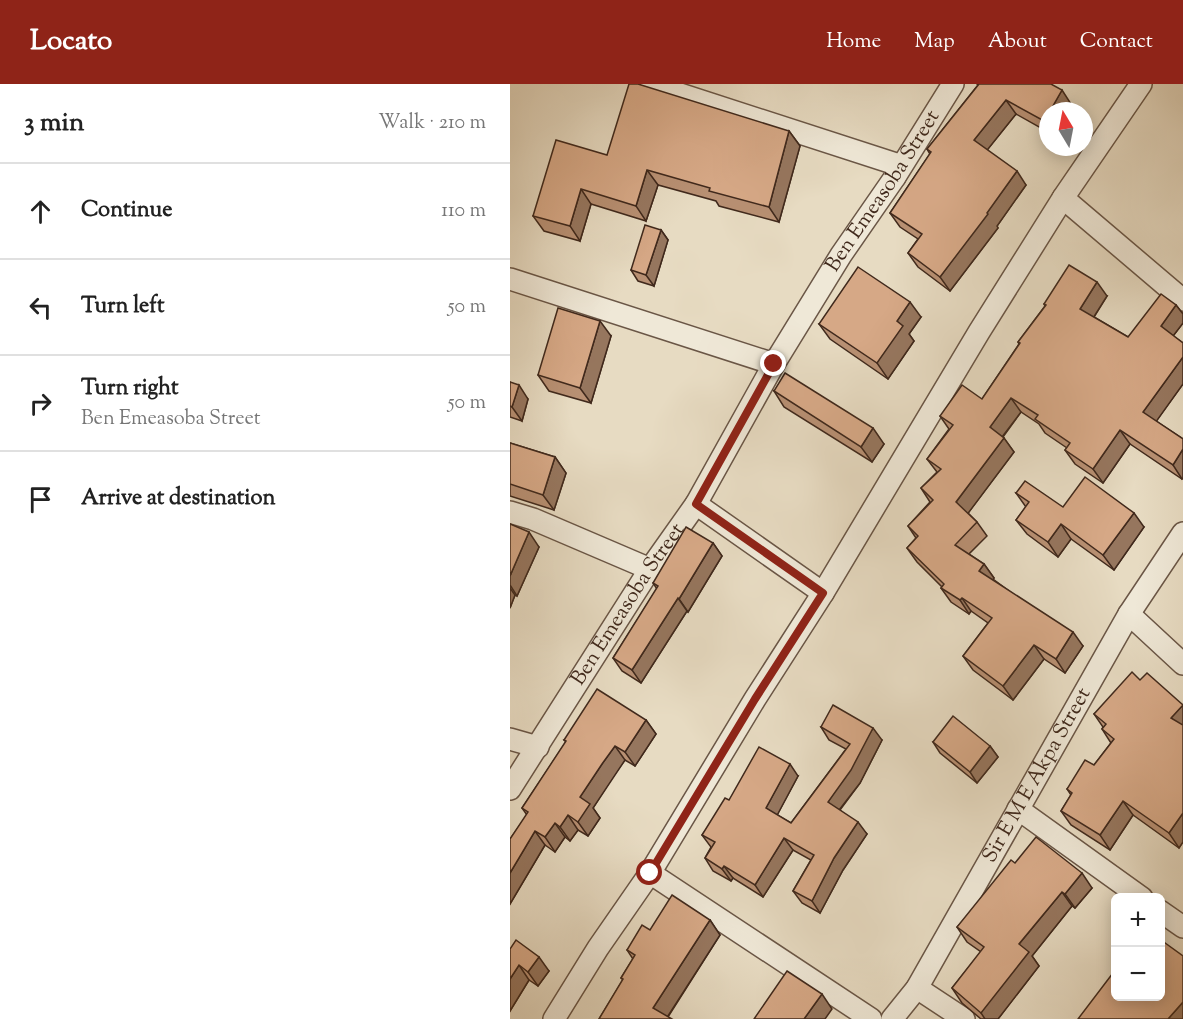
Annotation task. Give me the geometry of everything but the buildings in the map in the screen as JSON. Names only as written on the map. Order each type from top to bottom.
[{"type":"street","points":[[649,84],[899,165],[894,177]]},
{"type":"street","name":"Ben Emeasoba Street","points":[[510,789],[650,569],[696,504],[774,364],[841,255],[953,84]]},
{"type":"street","points":[[554,1019],[598,948],[650,873],[1063,198],[1141,84]]},
{"type":"street","points":[[1063,198],[1183,300]]},
{"type":"street","points":[[510,279],[774,364]]},
{"type":"street","points":[[696,504],[823,593]]},
{"type":"street","points":[[510,512],[533,519],[650,569]]},
{"type":"street","name":"Sir E M E Akpa Street","points":[[892,1019],[917,988],[1129,614],[1183,533]]},
{"type":"street","points":[[1129,614],[1183,664]]},
{"type":"street","points":[[510,739],[538,747]]},
{"type":"street","points":[[1018,809],[1136,893]]},
{"type":"street","points":[[650,873],[871,1019]]},
{"type":"street","points":[[1165,914],[1183,927]]},
{"type":"street","points":[[917,988],[964,1019]]},
{"type":"route","points":[[650,873],[755,699],[823,593],[696,504],[774,364]]}]
